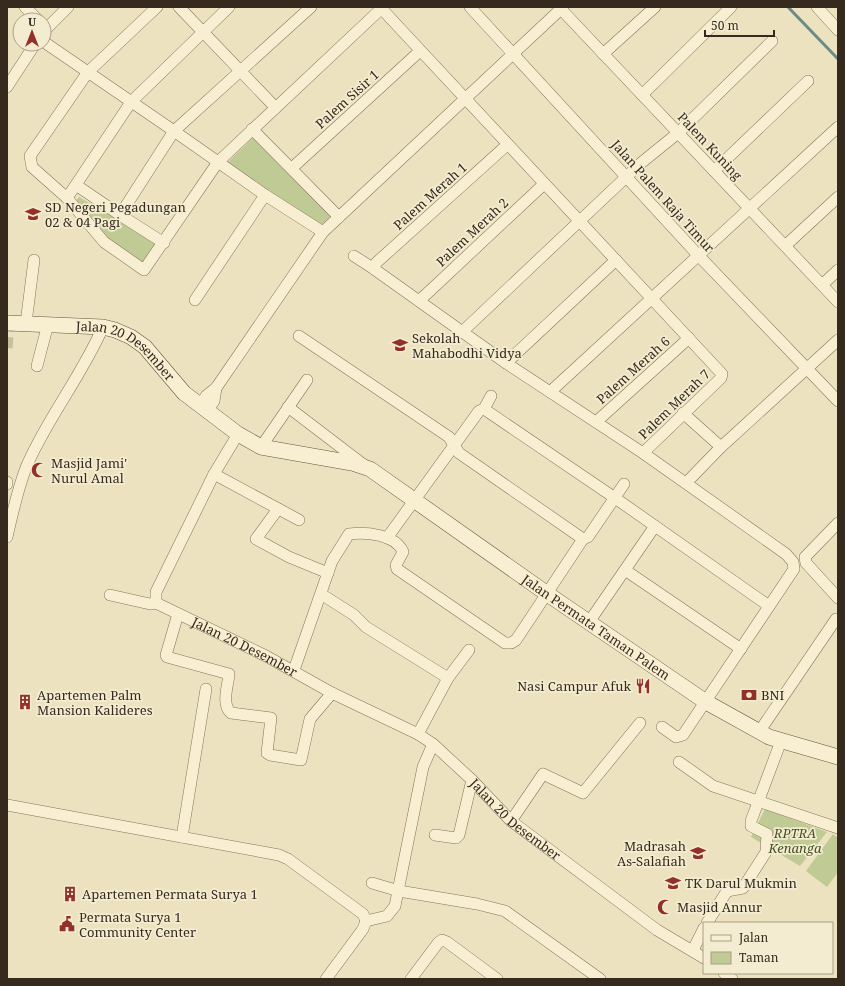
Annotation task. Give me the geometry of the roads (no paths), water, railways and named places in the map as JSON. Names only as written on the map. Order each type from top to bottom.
[{"type":"street","points":[[52,19],[68,7]]},
{"type":"street","points":[[157,7],[88,72],[30,156],[32,167],[67,198],[104,242],[141,269],[144,270],[147,268],[218,162],[382,8],[420,51],[689,338]]},
{"type":"street","points":[[179,7],[275,107]]},
{"type":"street","points":[[67,198],[131,102],[229,7]]},
{"type":"street","points":[[120,216],[174,131],[311,7]]},
{"type":"street","name":"Jalan Palem Raja Timur","points":[[470,7],[514,53],[698,255],[838,401]]},
{"type":"street","points":[[603,54],[655,7]]},
{"type":"street","points":[[642,95],[731,7]]},
{"type":"street","points":[[817,7],[838,30]]},
{"type":"street","points":[[203,408],[214,401],[216,388],[323,232],[561,8]]},
{"type":"street","name":"Palem Kuning","points":[[561,8],[838,302]]},
{"type":"street","points":[[462,332],[579,221],[678,133],[772,41]]},
{"type":"street","points":[[52,47],[265,195],[323,232]]},
{"type":"street","name":"Palem Sisir 1","points":[[292,168],[420,51]]},
{"type":"street","points":[[7,88],[30,52]]},
{"type":"street","points":[[714,171],[808,81]]},
{"type":"street","points":[[550,392],[838,127]]},
{"type":"street","points":[[252,129],[339,217]]},
{"type":"street","name":"Palem Merah 1","points":[[374,269],[376,263],[508,145]]},
{"type":"street","name":"Palem Merah 2","points":[[419,301],[544,184]]},
{"type":"street","points":[[76,186],[120,216],[164,243]]},
{"type":"street","points":[[195,300],[265,195]]},
{"type":"street","points":[[785,246],[838,197]]},
{"type":"street","points":[[354,256],[506,363],[686,483],[786,554],[793,562],[794,569],[706,702],[681,737],[676,737],[662,727]]},
{"type":"street","points":[[26,323],[34,260]]},
{"type":"street","points":[[506,363],[616,260]]},
{"type":"street","points":[[822,285],[838,270]]},
{"type":"street","name":"Jalan 20 Desember","points":[[7,323],[103,327],[120,332],[145,347],[184,393],[238,434],[261,447]]},
{"type":"street","points":[[37,366],[48,324]]},
{"type":"street","points":[[7,536],[24,476],[48,425],[95,346],[103,327]]},
{"type":"street","points":[[299,336],[449,438],[459,453],[584,539]]},
{"type":"street","name":"Palem Merah 7","points":[[645,455],[683,413],[721,378],[722,374],[689,338]]},
{"type":"street","name":"Palem Merah 6","points":[[596,422],[689,338]]},
{"type":"street","points":[[686,483],[721,447],[838,340]]},
{"type":"street","points":[[261,447],[307,380]]},
{"type":"street","points":[[387,538],[479,411],[484,409],[491,396]]},
{"type":"street","points":[[288,407],[370,469]]},
{"type":"street","points":[[484,409],[615,498],[769,606]]},
{"type":"street","points":[[683,413],[721,447]]},
{"type":"street","points":[[110,595],[150,604],[156,602],[156,592],[214,474],[238,434]]},
{"type":"street","name":"Jalan Permata Taman Palem","points":[[261,447],[352,463],[370,469],[546,593],[706,702],[759,732],[781,741],[838,757]]},
{"type":"street","points":[[214,474],[299,520]]},
{"type":"street","points":[[294,670],[332,561],[349,534],[362,532],[387,538],[401,547],[403,552],[396,565],[397,569],[505,643],[512,643],[516,640],[546,593],[624,484]]},
{"type":"street","points":[[278,509],[256,539],[289,557],[328,573]]},
{"type":"street","points":[[838,523],[805,557],[806,563],[838,598]]},
{"type":"street","points":[[589,622],[655,526]]},
{"type":"street","points":[[625,570],[741,649]]},
{"type":"street","points":[[321,594],[354,615],[366,627],[448,678]]},
{"type":"street","name":"Jalan 20 Desember","points":[[156,602],[294,670],[332,693],[418,734],[433,744],[512,820],[657,930],[703,957]]},
{"type":"street","points":[[178,614],[166,655],[167,657],[230,674],[225,701],[226,709],[231,713],[272,718],[267,753],[270,755],[301,760],[310,719],[332,693]]},
{"type":"street","points":[[759,732],[836,619]]},
{"type":"street","points":[[418,734],[448,678],[470,650]]},
{"type":"street","points":[[182,837],[206,689]]},
{"type":"street","points":[[512,820],[543,774],[583,793],[640,723]]},
{"type":"street","points":[[708,922],[727,891],[743,888],[766,852],[767,834],[751,826],[751,821],[781,741]]},
{"type":"street","points":[[366,921],[387,916],[391,913],[399,890],[423,767],[433,744]]},
{"type":"street","points":[[679,762],[713,786],[759,803],[838,828]]},
{"type":"street","points":[[435,835],[451,839],[456,838],[459,835],[472,780]]},
{"type":"street","points":[[7,805],[279,854],[363,914],[366,921],[363,929],[326,979]]},
{"type":"street","points":[[372,883],[399,890],[477,904],[506,911],[594,977]]},
{"type":"street","points":[[693,950],[703,930]]},
{"type":"street","points":[[411,979],[438,943],[442,940],[447,942],[497,979]]},
{"type":"waterway","points":[[788,7],[838,59]]},
{"type":"tunnel","points":[[7,348],[9,323]]},
{"type":"place","name":"SD Negeri Pegadungan 02 & 04 Pagi","points":[[33,214]]},
{"type":"place","name":"Sekolah Mahabodhi Vidya","points":[[400,345]]},
{"type":"place","name":"Masjid Jami' Nurul Amal","points":[[39,470]]},
{"type":"place","name":"Nasi Campur Afuk","points":[[643,686]]},
{"type":"place","name":"BNI","points":[[749,695]]},
{"type":"place","name":"Apartemen Palm Mansion Kalideres","points":[[25,702]]},
{"type":"place","name":"Madrasah As-Salafiah","points":[[698,853]]},
{"type":"place","name":"TK Darul Mukmin","points":[[673,883]]},
{"type":"place","name":"Apartemen Permata Surya 1","points":[[70,894]]},
{"type":"place","name":"Masjid Annur","points":[[665,907]]},
{"type":"place","name":"Permata Surya 1 Community Center","points":[[67,924]]},
{"type":"park label","name":"RPTRA Kenanga","points":[[795,840]]}]
